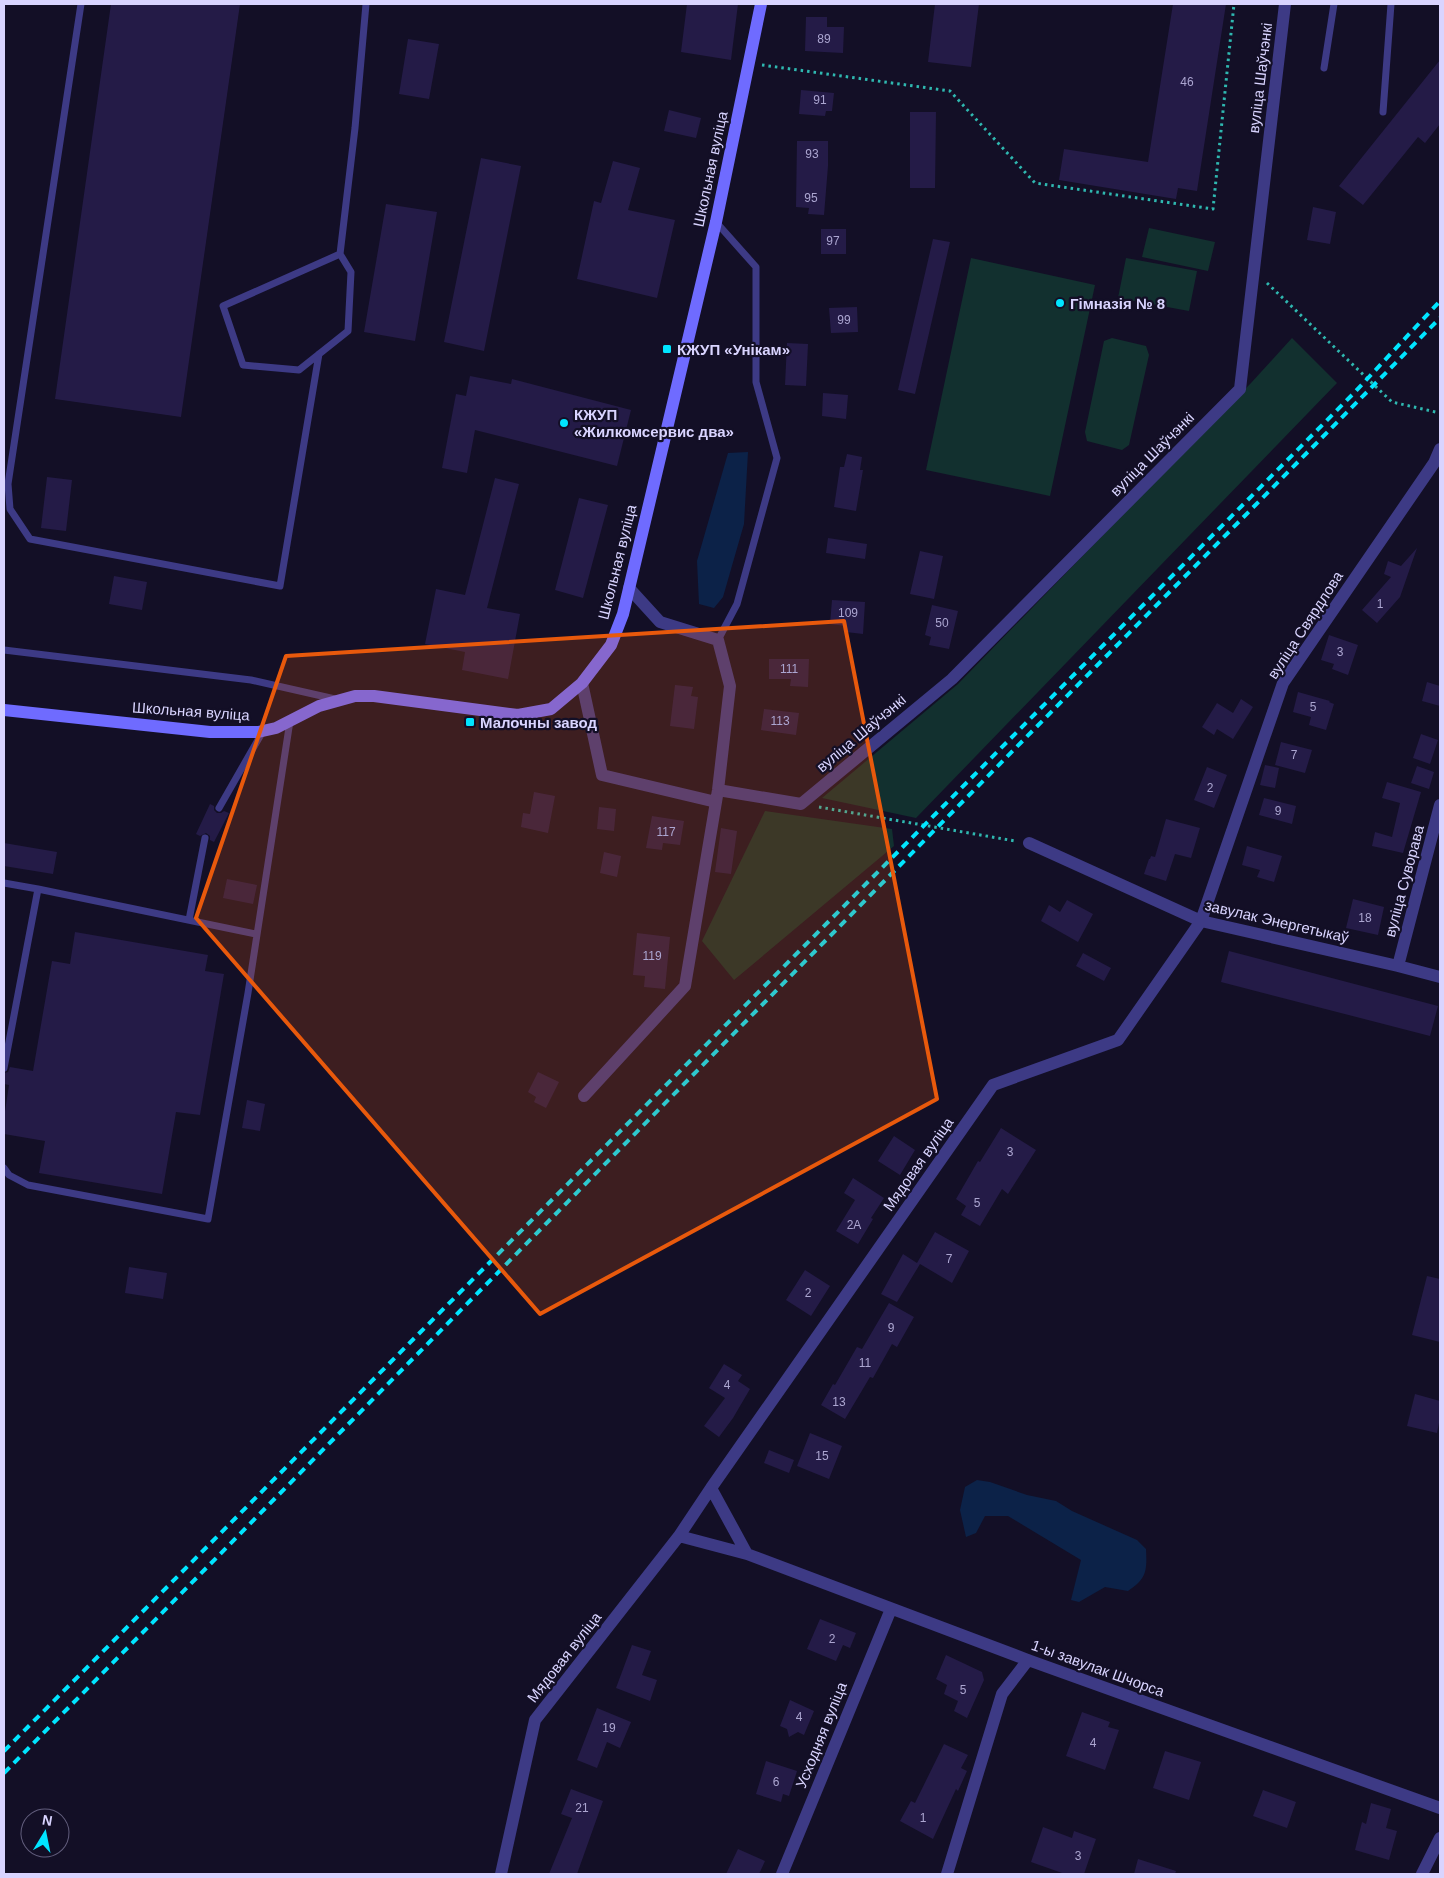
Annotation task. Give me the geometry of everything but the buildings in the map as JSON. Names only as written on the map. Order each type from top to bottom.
[{"type":"street","name":"Школьная вуліца","points":[[4,710],[210,732],[263,731],[290,721],[319,706],[354,696],[374,696],[518,715],[551,709],[582,684],[611,645],[623,614],[716,222],[761,4]]},
{"type":"street","name":"вуліца Шаўчэнкі","points":[[801,804],[952,679],[1240,389],[1285,4]]},
{"type":"street","name":"вуліца Свярдлова","points":[[1201,921],[1283,683],[1434,463],[1440,449]]},
{"type":"street","points":[[584,1096],[685,986],[717,796],[730,686],[718,640],[660,622],[629,588]]},
{"type":"street","points":[[582,684],[602,776],[717,796],[801,804]]},
{"type":"street","name":"вуліца Суворава","points":[[1398,966],[1440,805]]},
{"type":"street","name":"завулак Энергетыкаў","points":[[1029,843],[1201,921],[1440,977]]},
{"type":"street","name":"Мядовая вуліца","points":[[500,1874],[535,1720],[679,1536],[993,1085],[1118,1040],[1201,921]]},
{"type":"street","points":[[711,1488],[747,1554]]},
{"type":"street","name":"1-ы завулак Шчорса","points":[[679,1536],[747,1554],[1028,1660],[1440,1808]]},
{"type":"street","name":"Усходняя вуліца","points":[[782,1874],[891,1609]]},
{"type":"street","points":[[947,1874],[1002,1694],[1028,1660]]},
{"type":"street","points":[[1422,1874],[1440,1838]]},
{"type":"lane","points":[[81,4],[8,484],[10,509],[30,539],[280,586],[319,354]]},
{"type":"lane","points":[[340,254],[223,306],[243,365],[299,370],[348,331],[351,272],[340,254],[355,128],[366,4]]},
{"type":"lane","points":[[1324,68],[1334,4]]},
{"type":"lane","points":[[1384,112],[1391,4]]},
{"type":"lane","points":[[716,222],[756,267],[756,382],[777,458],[737,604],[718,640]]},
{"type":"lane","points":[[4,650],[251,680],[338,700]]},
{"type":"lane","points":[[4,1168],[9,1175],[28,1185],[208,1219],[248,993],[290,721]]},
{"type":"lane","points":[[219,808],[263,731]]},
{"type":"lane","points":[[190,920],[205,838]]},
{"type":"lane","points":[[4,883],[256,934]]},
{"type":"lane","points":[[4,1068],[38,889]]},
{"type":"path","points":[[749,63],[950,91],[1035,183],[1213,209],[1234,4]]},
{"type":"path","points":[[1254,271],[1392,402],[1440,413]]},
{"type":"path","points":[[801,804],[1029,843]]},
{"type":"highlighted area","points":[[844,621],[937,1099],[540,1314],[196,918],[286,656]]},
{"type":"green space","points":[[1149,228],[1215,242],[1208,271],[1142,257]]},
{"type":"green space","points":[[971,258],[1095,285],[1050,496],[926,470]]},
{"type":"green space","points":[[1126,258],[1197,271],[1189,311],[1118,298]]},
{"type":"green space","points":[[1112,338],[1146,346],[1149,355],[1129,445],[1122,450],[1087,441],[1085,432],[1104,341]]},
{"type":"green space","points":[[1292,338],[1337,383],[916,818],[822,798],[958,684],[1251,383]]},
{"type":"green space","points":[[765,811],[892,829],[894,846],[734,980],[702,941]]},
{"type":"water","points":[[748,452],[744,524],[723,597],[714,608],[699,604],[697,561],[728,453]]},
{"type":"water","points":[[977,1480],[990,1482],[1027,1495],[1056,1501],[1072,1511],[1137,1540],[1146,1549],[1146,1568],[1142,1578],[1128,1591],[1105,1587],[1079,1602],[1071,1600],[1081,1560],[1008,1516],[985,1516],[976,1533],[966,1537],[960,1510],[965,1487]]},
{"type":"railway","points":[[4,1751],[1355,392],[1440,301]]},
{"type":"railway","points":[[4,1773],[1440,318]]},
{"type":"place","name":"Гімназія № 8","points":[[1060,303]]},
{"type":"place","name":"КЖУП «Унікам»","points":[[667,349]]},
{"type":"place","name":"КЖУП «Жилкомсервис два»","points":[[564,423]]},
{"type":"place","name":"Малочны завод","points":[[470,722]]}]
